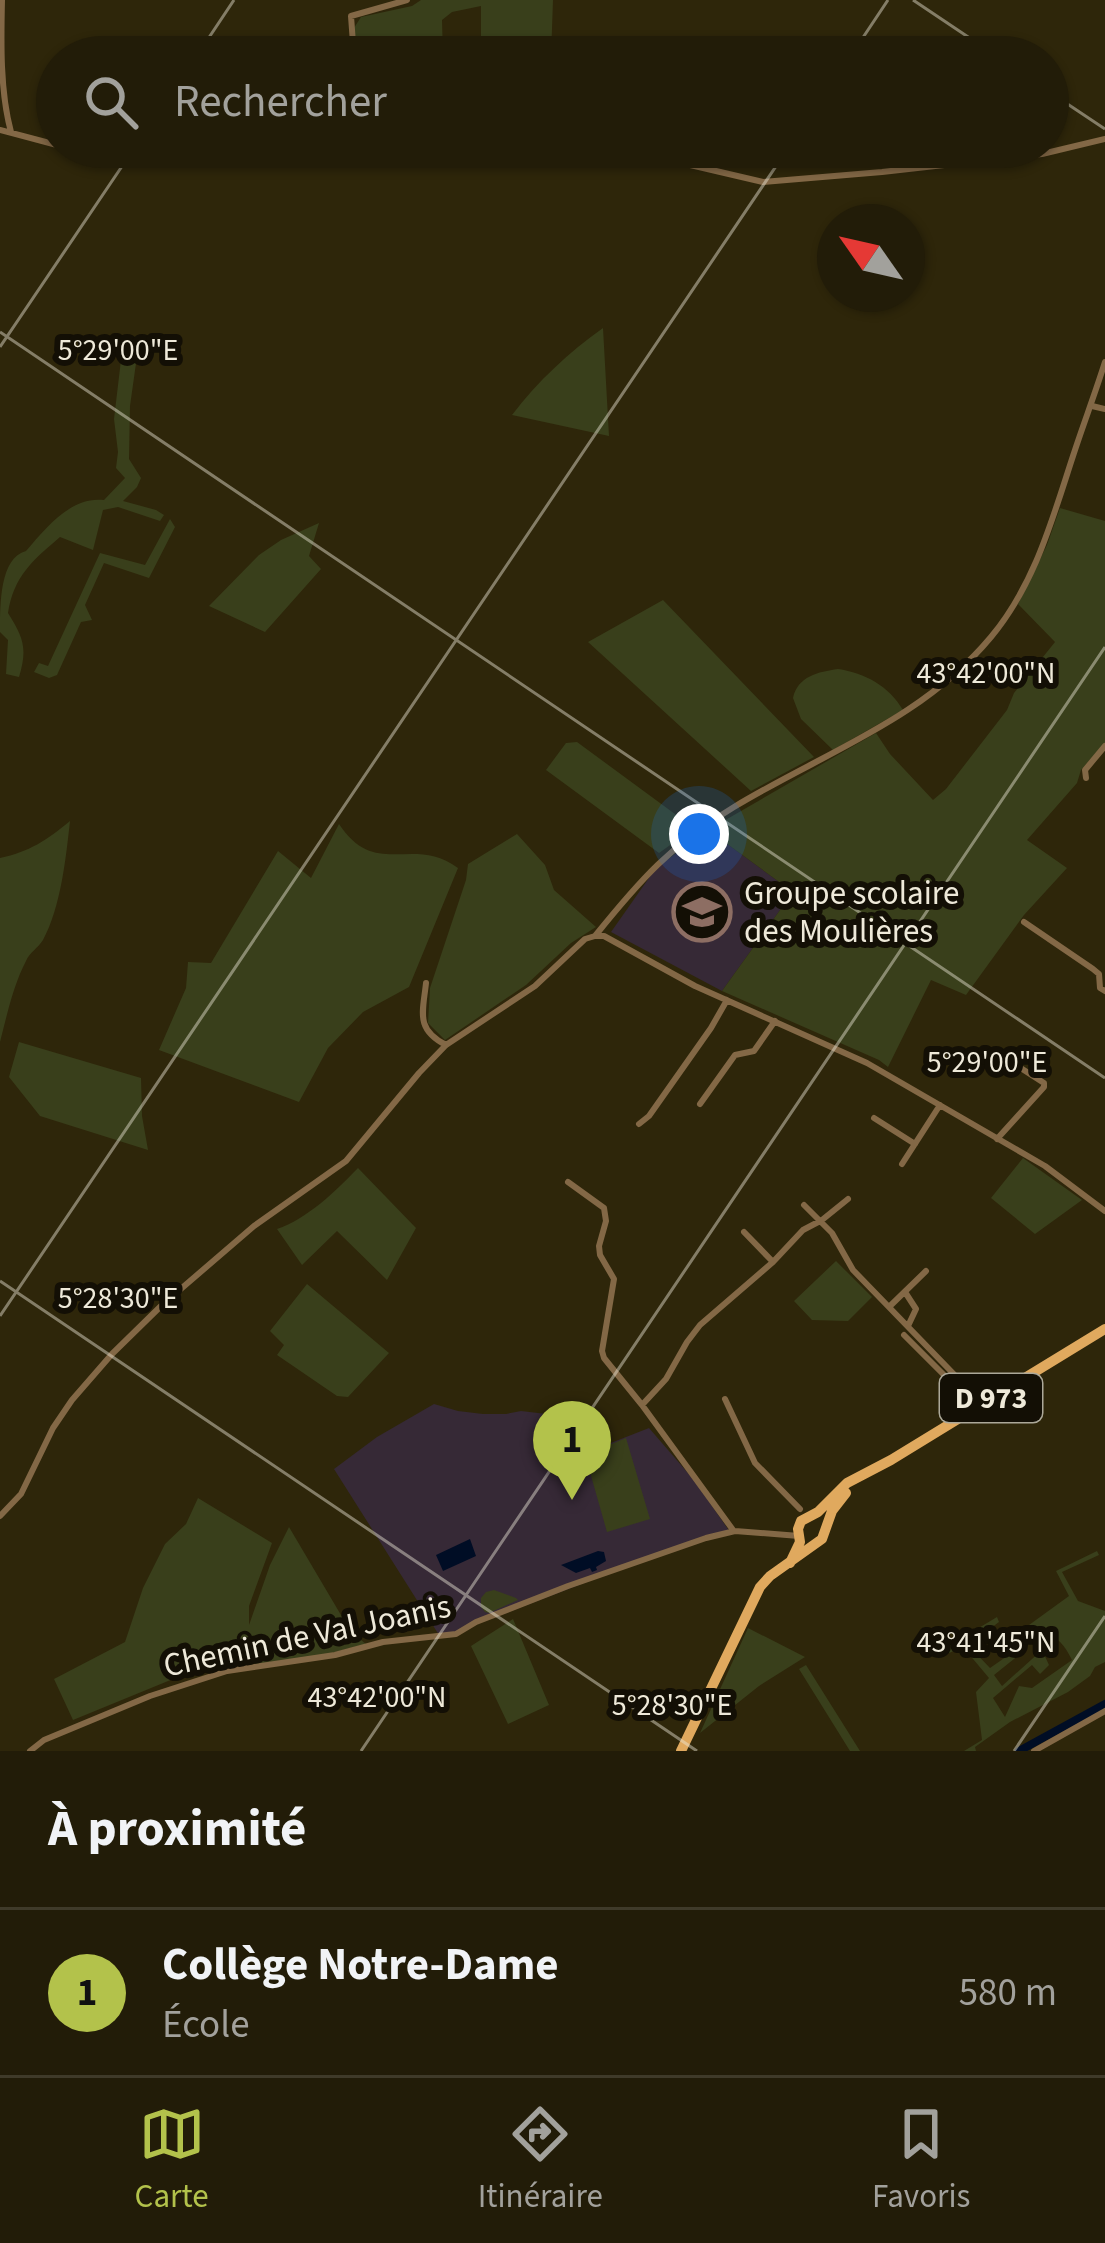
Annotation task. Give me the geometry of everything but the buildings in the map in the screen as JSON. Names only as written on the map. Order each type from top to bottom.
[{"type":"main road","name":"D 973","points":[[826,1525],[841,1498],[878,1467],[971,1402],[987,1401],[1105,1329]]},
{"type":"main road","name":"D 973","points":[[790,1563],[804,1522],[847,1483],[878,1467]]},
{"type":"main road","points":[[821,1519],[826,1525],[822,1539],[806,1542],[804,1522],[821,1519]]},
{"type":"main road","name":"D 973","points":[[681,1751],[760,1587],[814,1544]]},
{"type":"street","points":[[2,0],[1,95],[11,131]]},
{"type":"street","points":[[352,36],[351,16],[407,0]]},
{"type":"street","points":[[0,130],[36,139]]},
{"type":"street","points":[[1069,148],[1105,139]]},
{"type":"street","points":[[703,168],[763,182],[918,168]]},
{"type":"street","points":[[595,935],[670,851],[733,807],[908,712],[964,667],[992,636],[1023,590],[1057,512],[1105,362]]},
{"type":"street","points":[[1092,406],[1105,409]]},
{"type":"street","points":[[1086,778],[1085,770],[1105,746]]},
{"type":"street","points":[[1024,922],[1099,974],[1105,992]]},
{"type":"street","points":[[0,1516],[21,1494],[72,1400],[161,1306],[254,1226],[346,1160],[446,1045],[535,986],[584,939],[595,935],[867,1063],[1045,1166],[1105,1211]]},
{"type":"street","points":[[426,982],[423,1023],[429,1034],[446,1045]]},
{"type":"street","points":[[639,1124],[727,1000]]},
{"type":"street","points":[[700,1104],[735,1055],[754,1051],[775,1022]]},
{"type":"street","points":[[997,1138],[1044,1087],[1005,1058]]},
{"type":"street","points":[[902,1164],[940,1106]]},
{"type":"street","points":[[874,1118],[915,1144]]},
{"type":"street","points":[[568,1182],[606,1214],[599,1246],[614,1280],[602,1351],[609,1367],[735,1532]]},
{"type":"street","points":[[642,1405],[667,1379],[700,1325],[773,1262],[802,1230],[848,1199]]},
{"type":"street","points":[[804,1205],[832,1233],[845,1260],[971,1402]]},
{"type":"street","points":[[744,1232],[773,1262]]},
{"type":"street","points":[[889,1307],[926,1271]]},
{"type":"street","points":[[904,1292],[916,1309],[906,1330]]},
{"type":"street","points":[[906,1330],[974,1395],[987,1401]]},
{"type":"street","points":[[966,1386],[971,1402]]},
{"type":"street","points":[[725,1400],[754,1462],[804,1522]]},
{"type":"street","name":"Chemin de Val Joanis","points":[[30,1751],[44,1740],[193,1680],[383,1642],[456,1634],[484,1618],[677,1547],[735,1532],[775,1533],[804,1522]]},
{"type":"street","points":[[1034,1751],[1105,1711]]},
{"type":"shaded area","name":"Groupe scolaire des Moulières","points":[[708,830],[793,892],[722,991],[611,932],[656,868]]},
{"type":"shaded area","points":[[434,1404],[483,1414],[521,1411],[589,1419],[598,1448],[649,1428],[730,1532],[439,1635],[334,1469]]},
{"type":"green space","points":[[421,0],[553,0],[552,36],[481,36],[481,6],[452,12],[442,20],[442,36],[355,36],[361,17]]},
{"type":"green space","points":[[603,328],[609,436],[512,415],[554,368]]},
{"type":"green space","points":[[139,342],[129,459],[141,478],[123,501],[164,515],[160,521],[118,507],[103,510],[93,550],[60,537],[33,562],[15,589],[8,613],[23,643],[22,667],[19,677],[6,674],[8,640],[0,632],[6,572],[17,555],[60,515],[81,503],[104,500],[125,478],[116,468],[114,419],[123,343]]},
{"type":"green space","points":[[1060,508],[1105,521],[1105,743],[1027,840],[1067,868],[1024,915],[966,995],[931,980],[888,1067],[722,991],[793,892],[708,830],[876,733],[933,800],[946,789],[1055,642],[1018,604]]},
{"type":"green space","points":[[170,519],[175,527],[149,578],[104,563],[85,605],[92,620],[81,622],[57,675],[49,678],[34,672],[39,663],[48,666],[100,553],[145,565]]},
{"type":"green space","points":[[319,523],[309,556],[321,569],[265,632],[209,606],[259,555]]},
{"type":"green space","points":[[663,600],[814,757],[751,791],[588,642]]},
{"type":"green space","points":[[838,669],[875,682],[903,710],[833,750],[801,719],[793,698],[804,680]]},
{"type":"green space","points":[[577,742],[694,828],[659,853],[546,770],[566,743]]},
{"type":"green space","points":[[70,821],[54,913],[43,940],[21,971],[0,1042],[0,858],[37,844]]},
{"type":"green space","points":[[339,824],[367,850],[426,855],[458,868],[409,987],[363,1012],[328,1048],[299,1102],[159,1050],[186,988],[188,962],[211,963],[278,851],[311,878]]},
{"type":"green space","points":[[517,834],[545,865],[554,890],[596,927],[571,943],[526,985],[445,1040],[428,1023],[430,988],[468,864]]},
{"type":"green space","points":[[19,1042],[141,1078],[148,1150],[40,1116],[9,1077]]},
{"type":"green space","points":[[1023,1158],[1082,1200],[1035,1234],[991,1198]]},
{"type":"green space","points":[[358,1168],[416,1228],[387,1280],[337,1231],[302,1265],[277,1229],[310,1211]]},
{"type":"green space","points":[[836,1261],[872,1297],[848,1321],[812,1320],[794,1301]]},
{"type":"green space","points":[[307,1284],[389,1353],[348,1397],[337,1396],[277,1355],[284,1345],[270,1331]]},
{"type":"green space","points":[[590,1426],[597,1450],[626,1438],[650,1519],[607,1532],[578,1430]]},
{"type":"green space","points":[[198,1498],[272,1543],[249,1606],[249,1625],[289,1527],[351,1632],[366,1644],[259,1665],[248,1660],[212,1663],[73,1720],[54,1679],[125,1642],[143,1588],[165,1544],[186,1524]]},
{"type":"green space","points":[[1097,1551],[1099,1555],[1062,1572],[1078,1601],[1105,1611],[1105,1662],[1068,1692],[1010,1722],[975,1747],[976,1751],[964,1751],[982,1740],[976,1692],[989,1678],[963,1647],[949,1653],[947,1647],[997,1617],[999,1622],[968,1645],[990,1668],[1020,1647],[1024,1651],[994,1675],[1002,1686],[1042,1650],[1049,1665],[1040,1674],[1032,1665],[993,1698],[1005,1717],[1019,1686],[1032,1688],[1072,1660],[1048,1634],[1042,1632],[1038,1646],[1033,1645],[1036,1629],[1029,1625],[1069,1596],[1056,1571]]},
{"type":"green space","points":[[494,1590],[518,1600],[485,1612],[481,1598]]},
{"type":"green space","points":[[513,1619],[549,1705],[508,1724],[471,1646]]},
{"type":"green space","points":[[748,1628],[805,1657],[700,1733]]},
{"type":"green space","points":[[806,1665],[860,1751],[850,1751],[799,1669]]},
{"type":"water","points":[[470,1539],[476,1556],[443,1571],[436,1555]]},
{"type":"water","points":[[604,1552],[606,1561],[592,1572],[590,1568],[576,1573],[561,1565]]},
{"type":"waterway","points":[[1019,1751],[1105,1704]]},
{"type":"place","name":"Groupe scolaire des Moulières","points":[[702,912]]},
{"type":"place","name":"Collège Notre-Dame","points":[[572,1500]]}]
